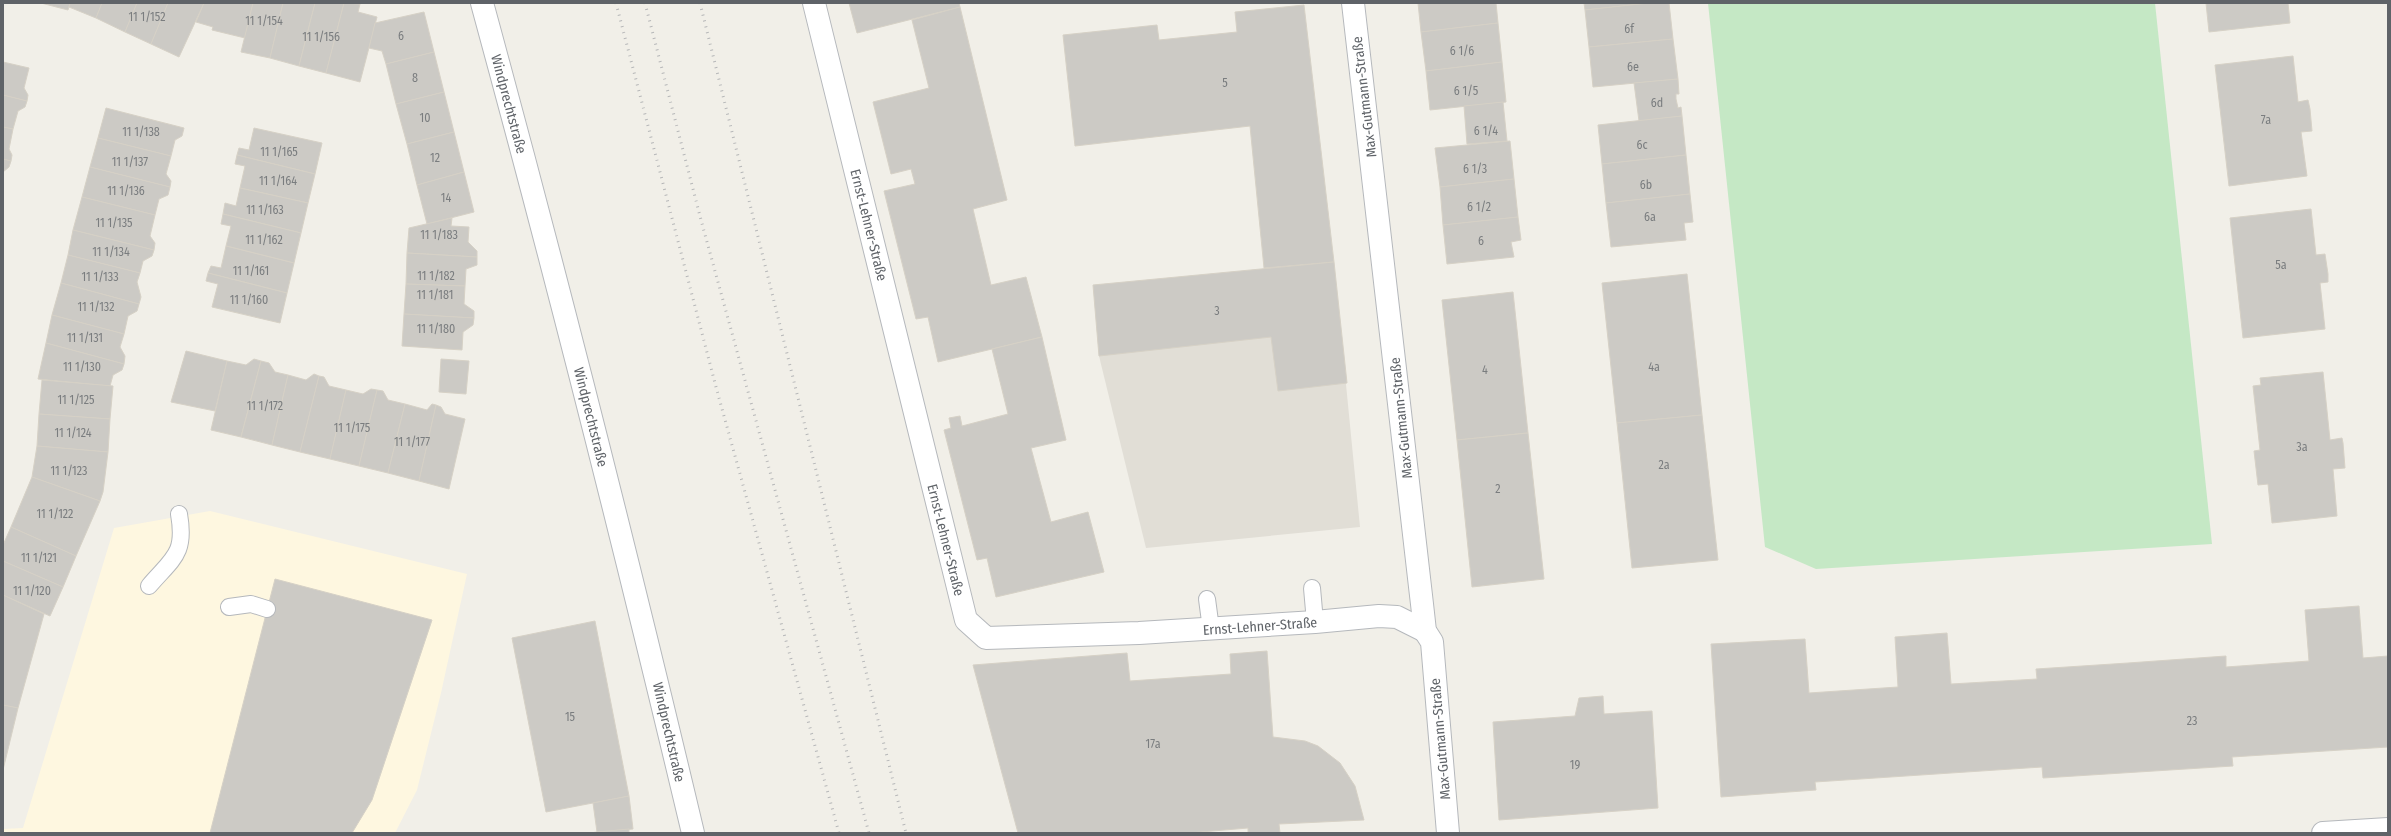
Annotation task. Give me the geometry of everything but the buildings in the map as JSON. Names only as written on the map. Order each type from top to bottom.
[{"type":"street","name":"Windprechtstraße","points":[[482,3],[535,198],[645,632],[693,833]]},
{"type":"street","name":"Ernst-Lehner-Straße","points":[[814,3],[966,620],[986,638],[1211,629],[1379,616],[1397,617],[1425,631]]},
{"type":"street","name":"Max-Gutmann-Straße","points":[[1353,3],[1425,631],[1432,642],[1448,833]]},
{"type":"street","points":[[2323,833],[2388,829]]},
{"type":"lane","points":[[149,586],[179,551],[183,534],[179,514]]},
{"type":"lane","points":[[1312,588],[1315,622]]},
{"type":"lane","points":[[1207,599],[1211,629]]},
{"type":"lane","points":[[229,607],[251,604],[267,609]]},
{"type":"shaded area","points":[[1334,262],[1360,527],[1146,548],[1099,356],[1093,285]]},
{"type":"shaded area","points":[[210,511],[467,574],[441,693],[417,790],[395,833],[3,833],[3,829],[23,828],[114,528]]},
{"type":"green space","points":[[1708,3],[2155,3],[2212,544],[1816,569],[1765,547]]},
{"type":"railway","points":[[616,3],[716,387],[839,833]]},
{"type":"railway","points":[[645,3],[701,220],[869,833]]},
{"type":"railway","points":[[700,3],[906,833]]}]
